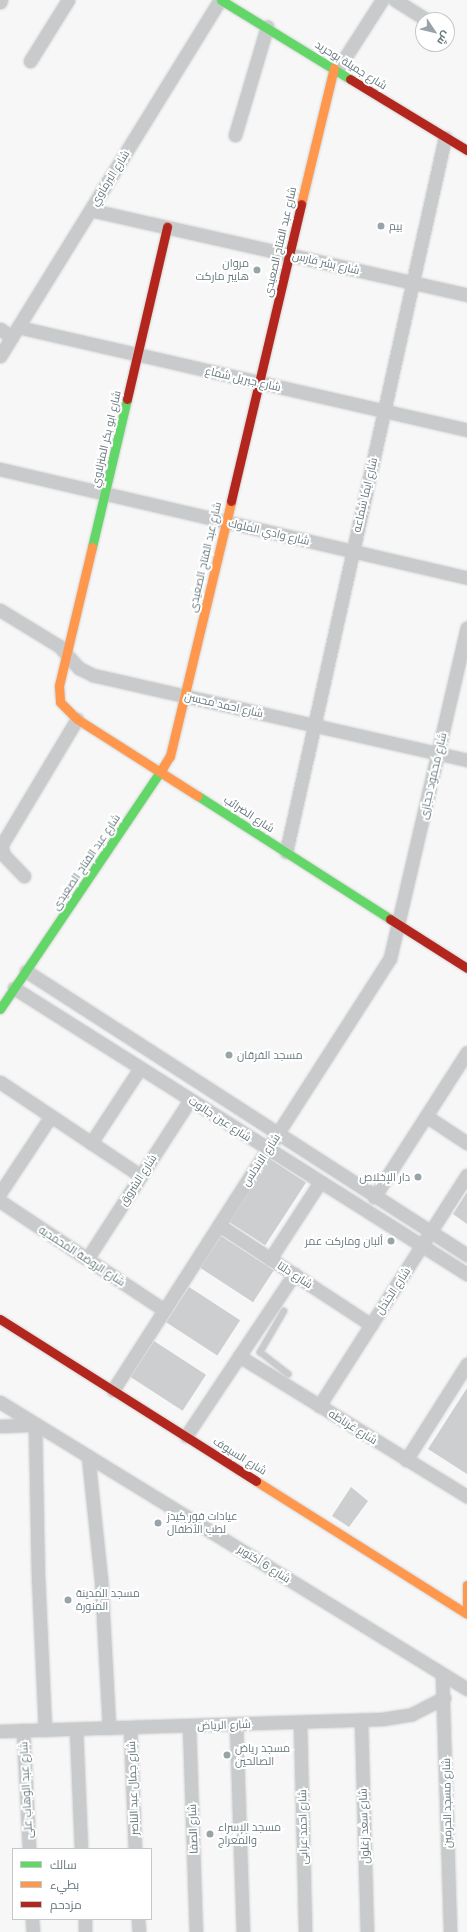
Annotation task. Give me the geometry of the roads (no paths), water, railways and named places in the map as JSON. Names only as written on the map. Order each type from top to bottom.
[{"type":"street","points":[[30,61],[68,0]]},
{"type":"street","name":"شارع جميلة بوحريد","points":[[221,0],[467,150]]},
{"type":"street","name":"شارع البرماوي","points":[[0,356],[221,0]]},
{"type":"street","points":[[335,69],[382,0]]},
{"type":"street","points":[[395,0],[415,13]]},
{"type":"street","points":[[235,135],[267,28]]},
{"type":"street","name":"شارع عبد الفتاح الصعيدى","points":[[0,1009],[161,772],[170,756],[289,254],[335,69]]},
{"type":"street","name":"شارع ايما شماعه","points":[[286,852],[445,137]]},
{"type":"street","name":"شارع بشر فارس","points":[[91,210],[467,295]]},
{"type":"street","name":"شارع ابو بكر المنزلاوي","points":[[68,656],[167,227]]},
{"type":"street","points":[[0,329],[15,332]]},
{"type":"street","name":"شارع جبريل شماع","points":[[15,332],[137,354],[467,430]]},
{"type":"street","name":"شارع وادي الملوك","points":[[0,469],[467,578]]},
{"type":"street","name":"شارع احمد محسن","points":[[0,610],[55,643],[79,668],[93,675],[467,760]]},
{"type":"street","name":"شارع محمود حجازى","points":[[399,925],[467,628]]},
{"type":"street","name":"شارع الضرائب","points":[[68,656],[58,694],[65,709],[77,719],[467,968]]},
{"type":"street","points":[[24,876],[4,855],[2,846],[77,719]]},
{"type":"street","name":"شارع الاندلس","points":[[113,1390],[383,971],[399,925]]},
{"type":"street","name":"شارع عين جالوت","points":[[26,971],[277,1136],[467,1255]]},
{"type":"street","name":"شارع عين جالوت","points":[[14,988],[268,1150],[467,1274]]},
{"type":"street","points":[[374,1197],[467,1052]]},
{"type":"street","points":[[91,1143],[140,1068]]},
{"type":"street","points":[[0,1082],[141,1176]]},
{"type":"street","name":"شارع الشروق","points":[[87,1259],[190,1100]]},
{"type":"street","points":[[0,1193],[51,1116]]},
{"type":"street","points":[[426,1116],[467,1143]]},
{"type":"street","name":"شارع الجندل","points":[[319,1406],[467,1175]]},
{"type":"street","points":[[270,1259],[320,1182]]},
{"type":"street","name":"شارع الروضة المحمديه","points":[[0,1201],[164,1310]]},
{"type":"street","name":"شارع دلتا","points":[[219,1225],[371,1325]]},
{"type":"street","points":[[186,1436],[239,1356],[273,1316],[294,1274]]},
{"type":"street","name":"شارع السيوف","points":[[0,1319],[467,1614]]},
{"type":"street","name":"شارع غرناطه","points":[[239,1356],[406,1460],[467,1496]]},
{"type":"street","points":[[406,1460],[467,1364]]},
{"type":"street","name":"شارع 6 أكتوبر","points":[[0,1402],[467,1689]]},
{"type":"street","points":[[0,1426],[35,1424],[38,1576],[45,1730]]},
{"type":"street","points":[[88,1456],[101,1579],[109,1728]]},
{"type":"street","points":[[467,1585],[467,1606]]},
{"type":"street","name":"شارع مسجد الحرمين","points":[[442,1674],[444,1698],[450,1932]]},
{"type":"street","name":"شارع الرياض","points":[[0,1731],[361,1721],[412,1714],[444,1698]]},
{"type":"street","name":"شارع سعد زغلول","points":[[361,1721],[367,1932]]},
{"type":"street","name":"شارع احمد عرابى","points":[[300,1722],[305,1932]]},
{"type":"street","points":[[236,1724],[244,1932]]},
{"type":"street","name":"شارع الصفا","points":[[189,1726],[196,1932]]},
{"type":"street","name":"شارع جمال عبد الناصر","points":[[130,1727],[135,1848]]},
{"type":"street","points":[[76,1729],[82,1848]]},
{"type":"street","name":"شارع عبد الوهاب على","points":[[23,1730],[29,1848]]},
{"type":"street","points":[[32,1920],[33,1932]]},
{"type":"street","points":[[85,1920],[85,1932]]},
{"type":"street","points":[[138,1920],[139,1932]]},
{"type":"lane","points":[[284,1311],[273,1316],[260,1352],[288,1374]]},
{"type":"place","name":"بيم","points":[[381,226]]},
{"type":"place","name":"مروان هايبر ماركت","points":[[257,270]]},
{"type":"place","name":"مسجد الفرقان","points":[[229,1055]]},
{"type":"place","name":"دار الإخلاص","points":[[418,1177]]},
{"type":"place","name":"ألبان وماركت عمر","points":[[391,1241]]},
{"type":"place","name":"عيادات فور كيدز لطب الأطفال","points":[[158,1523]]},
{"type":"place","name":"مسجد المدينة المنورة","points":[[68,1600]]},
{"type":"place","name":"مسجد رياض الصالحين","points":[[227,1755]]},
{"type":"place","name":"مسجد الإسراء والمعراج","points":[[210,1834]]}]
